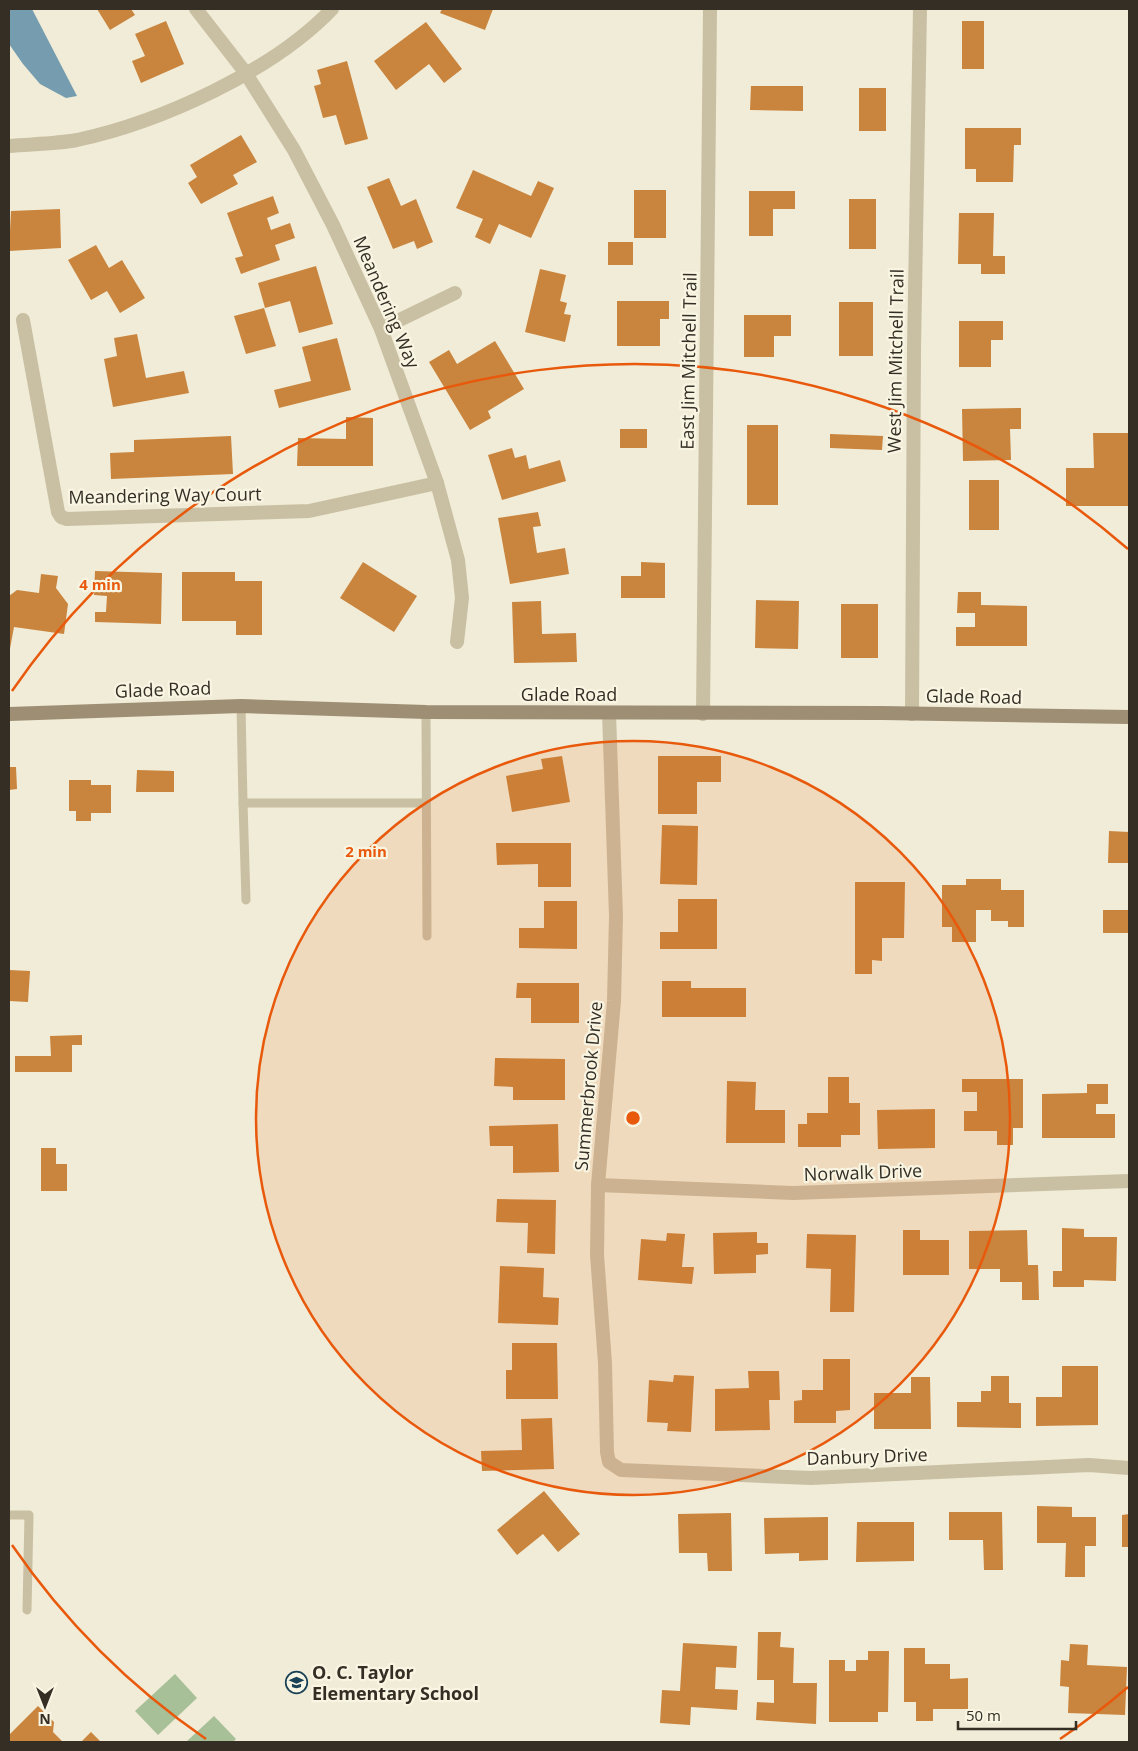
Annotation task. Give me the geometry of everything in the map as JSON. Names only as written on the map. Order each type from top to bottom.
[{"type":"main road","name":"Glade Road","points":[[9,714],[241,706],[426,712],[1129,717]]},
{"type":"street","name":"Meandering Way","points":[[196,9],[245,72],[294,150],[333,225],[381,329],[437,484],[458,560],[462,598],[457,642]]},
{"type":"street","points":[[9,146],[76,140],[153,118],[216,90],[286,47],[332,9]]},
{"type":"street","name":"East Jim Mitchell Trail","points":[[703,714],[710,9]]},
{"type":"street","name":"West Jim Mitchell Trail","points":[[912,714],[914,349],[920,9]]},
{"type":"street","points":[[381,329],[455,293]]},
{"type":"street","name":"Meandering Way Court","points":[[23,320],[58,512],[61,517],[67,519],[309,511],[437,484]]},
{"type":"street","name":"Summerbrook Drive","points":[[609,713],[616,934],[614,1001],[598,1185],[597,1255],[605,1363],[609,1462]]},
{"type":"street","name":"Norwalk Drive","points":[[598,1185],[793,1193],[1129,1181]]},
{"type":"street","name":"Danbury Drive","points":[[609,1462],[621,1470],[811,1478],[1089,1465],[1129,1468]]},
{"type":"lane","points":[[241,706],[246,900]]},
{"type":"lane","points":[[426,712],[426,936]]},
{"type":"lane","points":[[243,803],[426,803]]},
{"type":"lane","points":[[9,1515],[29,1515],[27,1610]]},
{"type":"green space","points":[[175,1674],[197,1698],[158,1735],[135,1711]]},
{"type":"green space","points":[[214,1716],[236,1739],[233,1742],[186,1742]]},
{"type":"water","points":[[9,9],[32,9],[77,96],[66,98],[40,84],[23,64],[9,44]]},
{"type":"building","points":[[97,9],[131,9],[135,15],[110,30]]},
{"type":"building","points":[[442,9],[493,9],[485,30],[440,13]]},
{"type":"building","points":[[166,21],[184,64],[141,83],[132,61],[145,56],[135,34]]},
{"type":"building","points":[[962,21],[984,21],[984,69],[962,69]]},
{"type":"building","points":[[426,22],[462,69],[444,83],[429,64],[396,90],[374,61]]},
{"type":"building","points":[[347,61],[368,139],[345,145],[336,115],[323,118],[314,86],[321,84],[317,70]]},
{"type":"building","points":[[751,86],[803,86],[803,111],[750,110]]},
{"type":"building","points":[[859,88],[886,88],[886,131],[859,131]]},
{"type":"building","points":[[965,128],[1021,128],[1021,145],[1014,145],[1013,182],[976,182],[976,169],[965,169]]},
{"type":"building","points":[[241,135],[257,162],[233,175],[238,184],[201,204],[188,183],[197,177],[190,165]]},
{"type":"building","points":[[473,170],[531,196],[538,181],[554,188],[531,238],[499,224],[490,244],[475,237],[483,219],[456,208]]},
{"type":"building","points":[[389,178],[401,206],[416,199],[433,242],[417,249],[414,241],[393,249],[367,187]]},
{"type":"building","points":[[634,190],[666,190],[666,238],[634,238]]},
{"type":"building","points":[[749,191],[795,191],[795,209],[773,209],[773,236],[749,236]]},
{"type":"building","points":[[273,196],[279,213],[267,218],[271,230],[290,223],[295,238],[275,245],[280,260],[241,274],[235,258],[243,256],[227,213]]},
{"type":"building","points":[[849,199],[876,199],[876,249],[849,249]]},
{"type":"building","points":[[60,209],[61,248],[9,251],[11,211]]},
{"type":"building","points":[[959,213],[994,213],[993,256],[1005,256],[1005,274],[981,274],[981,264],[958,264]]},
{"type":"building","points":[[608,242],[633,242],[633,265],[608,265]]},
{"type":"building","points":[[96,245],[109,268],[122,260],[145,298],[120,313],[107,291],[91,300],[68,260]]},
{"type":"building","points":[[316,266],[333,324],[299,333],[290,301],[265,308],[258,283]]},
{"type":"building","points":[[540,269],[566,275],[560,301],[567,303],[564,314],[571,315],[565,342],[525,332]]},
{"type":"building","points":[[617,301],[669,301],[669,319],[660,319],[660,346],[617,346]]},
{"type":"building","points":[[839,302],[873,302],[873,356],[839,356]]},
{"type":"building","points":[[264,308],[276,346],[246,354],[234,316]]},
{"type":"building","points":[[744,315],[791,315],[791,336],[774,336],[774,357],[744,357]]},
{"type":"building","points":[[959,321],[1003,321],[1003,340],[991,340],[991,367],[959,367]]},
{"type":"building","points":[[137,334],[146,378],[184,371],[189,393],[113,407],[104,359],[117,356],[114,338]]},
{"type":"building","points":[[337,338],[351,390],[279,408],[274,390],[311,381],[302,347]]},
{"type":"building","points":[[495,341],[524,389],[488,411],[491,418],[470,430],[429,362],[449,350],[457,364]]},
{"type":"building","points":[[1021,408],[1021,429],[1010,429],[1011,460],[963,461],[962,409]]},
{"type":"building","points":[[346,417],[373,418],[373,466],[297,466],[298,438],[346,439]]},
{"type":"building","points":[[747,425],[778,425],[778,505],[747,505]]},
{"type":"building","points":[[620,429],[647,429],[647,448],[620,448]]},
{"type":"building","points":[[1093,433],[1129,433],[1129,506],[1066,506],[1066,468],[1094,468]]},
{"type":"building","points":[[830,434],[883,436],[882,450],[830,448]]},
{"type":"building","points":[[231,436],[233,474],[111,479],[110,453],[134,452],[134,440]]},
{"type":"building","points":[[512,448],[515,458],[526,455],[529,469],[560,460],[566,481],[502,500],[488,455]]},
{"type":"building","points":[[969,480],[999,480],[999,530],[969,530]]},
{"type":"building","points":[[538,512],[541,526],[533,527],[537,553],[565,548],[569,574],[510,584],[498,518]]},
{"type":"building","points":[[363,562],[417,596],[394,632],[340,598]]},
{"type":"building","points":[[641,562],[665,563],[665,598],[621,598],[621,576],[641,576]]},
{"type":"building","points":[[95,571],[162,573],[161,624],[95,622],[95,612],[106,612],[107,596],[94,595]]},
{"type":"building","points":[[182,572],[235,572],[235,581],[262,581],[262,635],[236,635],[236,621],[182,621]]},
{"type":"building","points":[[41,574],[58,576],[56,588],[68,604],[64,634],[14,627],[9,654],[9,596],[17,590],[39,593]]},
{"type":"building","points":[[958,592],[981,592],[981,605],[1027,606],[1027,646],[956,646],[956,627],[975,627],[975,613],[957,613]]},
{"type":"building","points":[[756,600],[799,601],[798,649],[755,648]]},
{"type":"building","points":[[541,601],[542,634],[576,633],[577,662],[514,663],[512,602]]},
{"type":"building","points":[[841,604],[878,604],[878,658],[841,658]]},
{"type":"building","points":[[562,756],[570,802],[512,812],[506,776],[543,769],[541,759]]},
{"type":"building","points":[[658,756],[721,756],[721,782],[697,782],[697,814],[658,814]]},
{"type":"building","points":[[9,767],[16,767],[17,789],[9,790]]},
{"type":"building","points":[[137,770],[174,771],[174,792],[136,792]]},
{"type":"building","points":[[69,780],[91,780],[91,785],[111,785],[111,813],[91,813],[91,821],[76,821],[76,811],[69,811]]},
{"type":"building","points":[[662,825],[698,826],[697,885],[660,884]]},
{"type":"building","points":[[1109,831],[1129,832],[1129,863],[1108,863]]},
{"type":"building","points":[[496,843],[571,843],[571,887],[538,887],[538,864],[497,865]]},
{"type":"building","points":[[966,879],[1001,879],[1001,890],[1024,890],[1024,927],[1008,927],[1008,921],[991,921],[991,910],[976,910],[976,942],[952,942],[952,927],[942,927],[942,885],[966,885]]},
{"type":"building","points":[[855,882],[905,882],[904,938],[882,938],[882,961],[872,960],[872,974],[855,974]]},
{"type":"building","points":[[678,899],[717,899],[717,949],[660,949],[660,932],[678,932]]},
{"type":"building","points":[[544,901],[577,901],[577,949],[519,948],[519,928],[544,928]]},
{"type":"building","points":[[1103,910],[1129,910],[1129,933],[1103,933]]},
{"type":"building","points":[[9,970],[30,971],[28,1002],[9,1001]]},
{"type":"building","points":[[662,981],[691,981],[691,988],[746,988],[746,1017],[662,1017]]},
{"type":"building","points":[[517,983],[579,983],[579,1023],[531,1023],[531,998],[516,998]]},
{"type":"building","points":[[82,1035],[82,1045],[72,1045],[72,1072],[15,1072],[15,1056],[51,1056],[50,1036]]},
{"type":"building","points":[[495,1058],[565,1059],[565,1100],[513,1100],[513,1087],[494,1086]]},
{"type":"building","points":[[828,1077],[849,1077],[849,1103],[860,1103],[860,1135],[841,1135],[841,1147],[798,1147],[798,1124],[807,1124],[807,1113],[828,1113]]},
{"type":"building","points":[[962,1079],[1023,1079],[1023,1128],[1013,1128],[1013,1145],[997,1145],[997,1131],[964,1131],[964,1111],[977,1111],[977,1092],[962,1092]]},
{"type":"building","points":[[727,1081],[756,1082],[755,1110],[785,1110],[785,1143],[726,1143]]},
{"type":"building","points":[[1087,1084],[1108,1084],[1108,1104],[1096,1104],[1096,1114],[1115,1114],[1115,1138],[1042,1138],[1042,1094],[1087,1093]]},
{"type":"building","points":[[935,1109],[935,1148],[878,1149],[877,1110]]},
{"type":"building","points":[[558,1124],[559,1172],[513,1173],[513,1146],[490,1146],[489,1126]]},
{"type":"building","points":[[41,1148],[56,1148],[56,1164],[67,1164],[67,1191],[41,1191]]},
{"type":"building","points":[[497,1199],[556,1200],[555,1254],[527,1253],[528,1223],[496,1222]]},
{"type":"building","points":[[1062,1228],[1084,1229],[1084,1237],[1117,1237],[1116,1281],[1084,1280],[1084,1287],[1053,1287],[1053,1271],[1062,1271]]},
{"type":"building","points":[[903,1230],[920,1230],[920,1240],[949,1240],[949,1275],[903,1275]]},
{"type":"building","points":[[1027,1230],[1028,1265],[1038,1265],[1039,1300],[1022,1300],[1022,1282],[1000,1282],[1000,1269],[969,1269],[969,1231]]},
{"type":"building","points":[[757,1232],[757,1243],[768,1243],[768,1254],[756,1255],[756,1273],[714,1274],[713,1233]]},
{"type":"building","points":[[667,1233],[685,1234],[682,1267],[694,1267],[692,1284],[638,1280],[641,1239],[666,1241]]},
{"type":"building","points":[[807,1234],[856,1235],[854,1312],[830,1312],[831,1269],[806,1268]]},
{"type":"building","points":[[500,1266],[544,1268],[543,1297],[559,1298],[558,1325],[498,1323]]},
{"type":"building","points":[[512,1343],[557,1343],[558,1399],[506,1399],[506,1370],[512,1370]]},
{"type":"building","points":[[823,1359],[850,1359],[850,1410],[836,1411],[836,1423],[794,1423],[794,1401],[802,1400],[802,1390],[823,1390]]},
{"type":"building","points":[[1062,1366],[1098,1366],[1098,1425],[1036,1426],[1036,1397],[1062,1397]]},
{"type":"building","points":[[748,1371],[779,1371],[780,1400],[769,1400],[770,1430],[715,1431],[715,1389],[749,1388]]},
{"type":"building","points":[[674,1375],[694,1376],[691,1432],[667,1431],[668,1423],[647,1422],[649,1380],[673,1382]]},
{"type":"building","points":[[991,1376],[1009,1376],[1009,1403],[1021,1403],[1021,1428],[957,1427],[957,1402],[981,1402],[981,1391],[991,1391]]},
{"type":"building","points":[[911,1377],[930,1377],[931,1429],[874,1429],[874,1393],[911,1393]]},
{"type":"building","points":[[552,1418],[554,1469],[482,1471],[481,1451],[522,1450],[521,1419]]},
{"type":"building","points":[[544,1491],[580,1534],[558,1552],[543,1534],[517,1555],[497,1530]]},
{"type":"building","points":[[1037,1506],[1072,1507],[1072,1517],[1096,1517],[1096,1546],[1085,1546],[1085,1577],[1065,1577],[1066,1543],[1037,1543]]},
{"type":"building","points":[[949,1512],[1002,1512],[1003,1570],[984,1570],[983,1540],[949,1540]]},
{"type":"building","points":[[731,1513],[732,1571],[708,1571],[707,1553],[679,1553],[678,1514]]},
{"type":"building","points":[[1129,1514],[1129,1547],[1122,1547],[1122,1515]]},
{"type":"building","points":[[828,1517],[828,1560],[799,1561],[799,1553],[765,1554],[764,1518]]},
{"type":"building","points":[[857,1522],[914,1522],[914,1561],[856,1562]]},
{"type":"building","points":[[758,1632],[781,1632],[780,1647],[794,1648],[793,1683],[817,1683],[816,1724],[756,1720],[757,1702],[774,1703],[774,1680],[757,1680]]},
{"type":"building","points":[[683,1643],[737,1646],[736,1668],[716,1667],[715,1689],[738,1690],[737,1710],[691,1707],[690,1725],[660,1723],[662,1690],[680,1691]]},
{"type":"building","points":[[1070,1644],[1088,1645],[1087,1665],[1127,1667],[1125,1715],[1068,1713],[1069,1687],[1060,1686],[1061,1660],[1069,1661]]},
{"type":"building","points":[[904,1648],[925,1648],[925,1664],[950,1664],[950,1679],[968,1678],[968,1709],[933,1709],[933,1721],[916,1721],[916,1702],[904,1702]]},
{"type":"building","points":[[868,1651],[889,1651],[888,1712],[878,1712],[878,1722],[829,1722],[829,1660],[845,1660],[845,1671],[856,1671],[856,1660],[868,1660]]},
{"type":"building","points":[[38,1706],[54,1722],[53,1732],[63,1742],[9,1742],[9,1735]]},
{"type":"building","points":[[91,1732],[101,1742],[81,1742]]},
{"type":"place","name":"O. C. Taylor Elementary School","points":[[296,1682]]}]
